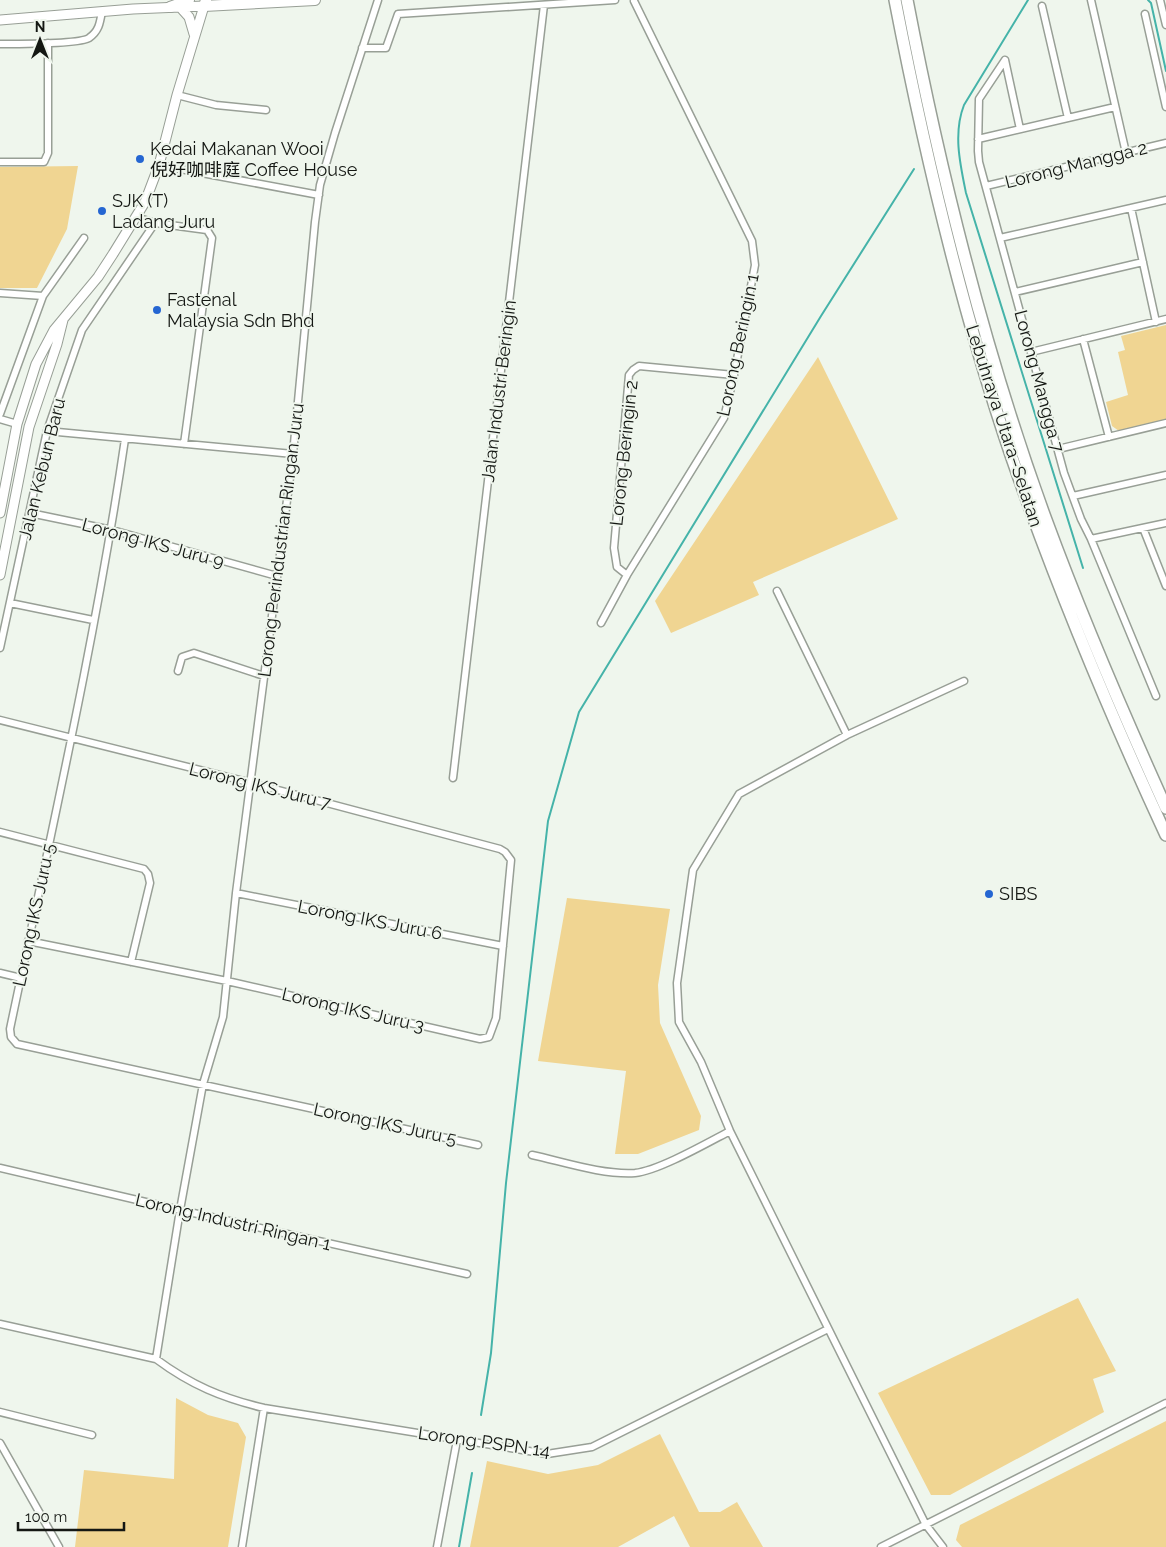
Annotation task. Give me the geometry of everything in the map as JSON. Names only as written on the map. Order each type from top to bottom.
[{"type":"highway","name":"Lebuhraya Utara–Selatan","points":[[895,0],[918,114],[949,244],[967,313],[1006,438],[1041,540],[1074,625],[1118,730],[1166,835]]},
{"type":"highway","name":"Lebuhraya Utara–Selatan","points":[[907,0],[927,102],[950,202],[975,298],[1009,409],[1046,519],[1077,602],[1129,727],[1166,808]]},
{"type":"main road","points":[[175,7],[190,0]]},
{"type":"main road","points":[[225,0],[238,5]]},
{"type":"main road","points":[[205,3],[238,5],[315,0]]},
{"type":"street","name":"Lorong Perindustrian Ringan Juru","points":[[156,1359],[203,1084],[223,1017],[236,893],[294,454],[319,195],[335,134],[378,0]]},
{"type":"street","points":[[488,0],[488,8]]},
{"type":"street","points":[[362,48],[386,48],[398,14],[615,0]]},
{"type":"street","name":"Lorong Beringin 1","points":[[601,622],[724,418],[755,265],[752,241],[634,0]]},
{"type":"street","points":[[1092,0],[1126,153]]},
{"type":"street","points":[[1160,0],[1166,25]]},
{"type":"street","points":[[0,20],[175,7],[205,3]]},
{"type":"street","name":"Jalan Kebun Baru","points":[[0,513],[16,424],[36,364],[54,330],[98,277],[136,217],[148,194],[205,3]]},
{"type":"street","name":"Jalan Industri Beringin","points":[[453,778],[544,5]]},
{"type":"street","points":[[1042,6],[1068,118]]},
{"type":"street","points":[[175,7],[189,17],[194,36]]},
{"type":"street","points":[[0,44],[48,43],[87,39],[98,29],[102,11]]},
{"type":"street","points":[[1145,14],[1166,107]]},
{"type":"street","points":[[0,162],[44,162],[47,158],[48,43]]},
{"type":"street","name":"Lorong Mangga 7","points":[[1020,129],[1005,60],[979,99],[979,162],[1058,449],[1073,496],[1156,696]]},
{"type":"street","points":[[177,96],[216,105],[266,110]]},
{"type":"street","points":[[978,139],[1115,107]]},
{"type":"street","name":"Lorong Mangga 2","points":[[986,186],[1166,143]]},
{"type":"street","points":[[158,165],[319,195]]},
{"type":"street","points":[[1000,238],[1166,200]]},
{"type":"street","points":[[1131,208],[1156,322]]},
{"type":"street","points":[[136,217],[155,223],[207,230],[212,238],[184,444]]},
{"type":"street","name":"Jalan Kebun Baru","points":[[0,648],[47,431],[82,330],[155,223]]},
{"type":"street","points":[[0,414],[43,296],[84,238]]},
{"type":"street","points":[[1015,292],[1143,262]]},
{"type":"street","points":[[0,293],[43,296]]},
{"type":"street","points":[[1031,352],[1166,319]]},
{"type":"street","name":"Jalan Kebun Baru","points":[[0,575],[4,537],[29,427],[57,344],[63,320]]},
{"type":"street","points":[[1083,339],[1109,437]]},
{"type":"street","name":"Lorong Beringin 2","points":[[627,576],[617,566],[614,548],[630,375],[639,366],[734,375]]},
{"type":"street","points":[[0,418],[16,424]]},
{"type":"street","points":[[1058,449],[1166,423]]},
{"type":"street","points":[[47,431],[294,454]]},
{"type":"street","name":"Lorong IKS Juru 5","points":[[125,439],[112,530],[93,620],[72,739],[20,978],[10,1029],[12,1037],[17,1044],[478,1145]]},
{"type":"street","points":[[1073,496],[1166,475]]},
{"type":"street","name":"Lorong IKS Juru 9","points":[[30,513],[112,530],[277,576]]},
{"type":"street","points":[[1091,540],[1166,523]]},
{"type":"street","points":[[1143,528],[1166,586]]},
{"type":"street","points":[[777,591],[847,735]]},
{"type":"street","points":[[10,603],[93,620]]},
{"type":"street","points":[[178,671],[182,657],[194,653],[264,676]]},
{"type":"street","points":[[943,1547],[926,1525],[730,1131],[701,1062],[679,1022],[676,983],[693,870],[739,794],[847,735],[964,681]]},
{"type":"street","name":"Lorong IKS Juru 7","points":[[0,720],[252,783],[500,849],[508,855],[511,865],[503,946]]},
{"type":"street","points":[[0,832],[144,869],[148,874],[150,883],[131,962]]},
{"type":"street","name":"Lorong IKS Juru 6","points":[[236,893],[503,946]]},
{"type":"street","name":"Lorong IKS Juru 3","points":[[28,941],[227,981],[480,1038],[489,1037],[496,1018],[503,946]]},
{"type":"street","points":[[0,973],[20,978]]},
{"type":"street","points":[[532,1155],[612,1172],[636,1173],[658,1166],[730,1131]]},
{"type":"street","name":"Lorong Industri Ringan 1","points":[[0,1168],[466,1274]]},
{"type":"street","points":[[0,1324],[156,1359]]},
{"type":"street","name":"Lorong PSPN 14","points":[[156,1359],[176,1373],[216,1393],[230,1399],[264,1408],[546,1454],[592,1447],[828,1329]]},
{"type":"street","points":[[882,1547],[1166,1403]]},
{"type":"street","points":[[242,1547],[264,1408]]},
{"type":"street","points":[[0,1412],[92,1435]]},
{"type":"street","points":[[438,1547],[457,1440]]},
{"type":"street","points":[[0,1443],[59,1547]]},
{"type":"shaded area","points":[[78,166],[67,229],[37,288],[0,288],[0,167]]},
{"type":"shaded area","points":[[1166,325],[1166,420],[1119,431],[1112,426],[1106,402],[1128,395],[1118,352],[1125,350],[1121,336]]},
{"type":"shaded area","points":[[818,357],[898,519],[753,582],[759,595],[671,633],[655,601]]},
{"type":"shaded area","points":[[567,898],[670,909],[658,985],[660,1023],[701,1116],[699,1130],[638,1154],[615,1154],[626,1071],[538,1061]]},
{"type":"shaded area","points":[[1078,1298],[1116,1371],[1093,1379],[1104,1412],[950,1495],[931,1495],[878,1393]]},
{"type":"shaded area","points":[[176,1398],[208,1415],[238,1423],[246,1437],[228,1547],[75,1547],[84,1470],[174,1479]]},
{"type":"shaded area","points":[[1166,1421],[1166,1547],[962,1547],[956,1540],[960,1525]]},
{"type":"shaded area","points":[[660,1434],[699,1512],[720,1512],[737,1502],[763,1547],[690,1547],[674,1516],[618,1547],[470,1547],[487,1461],[548,1474],[598,1465]]},
{"type":"waterway","points":[[1028,0],[964,105],[959,126],[959,149],[966,193],[1083,568]]},
{"type":"waterway","points":[[1148,0],[1151,3],[1166,71]]},
{"type":"waterway","points":[[481,1415],[491,1353],[506,1183],[548,821],[579,712],[821,316],[914,169]]},
{"type":"waterway","points":[[459,1547],[472,1473]]},
{"type":"place","name":"Kedai Makanan Wooi 倪好咖啡庭 Coffee House","points":[[140,159]]},
{"type":"place","name":"SJK (T) Ladang Juru","points":[[102,211]]},
{"type":"place","name":"Fastenal Malaysia Sdn Bhd","points":[[157,310]]},
{"type":"place","name":"SIBS","points":[[989,894]]}]
